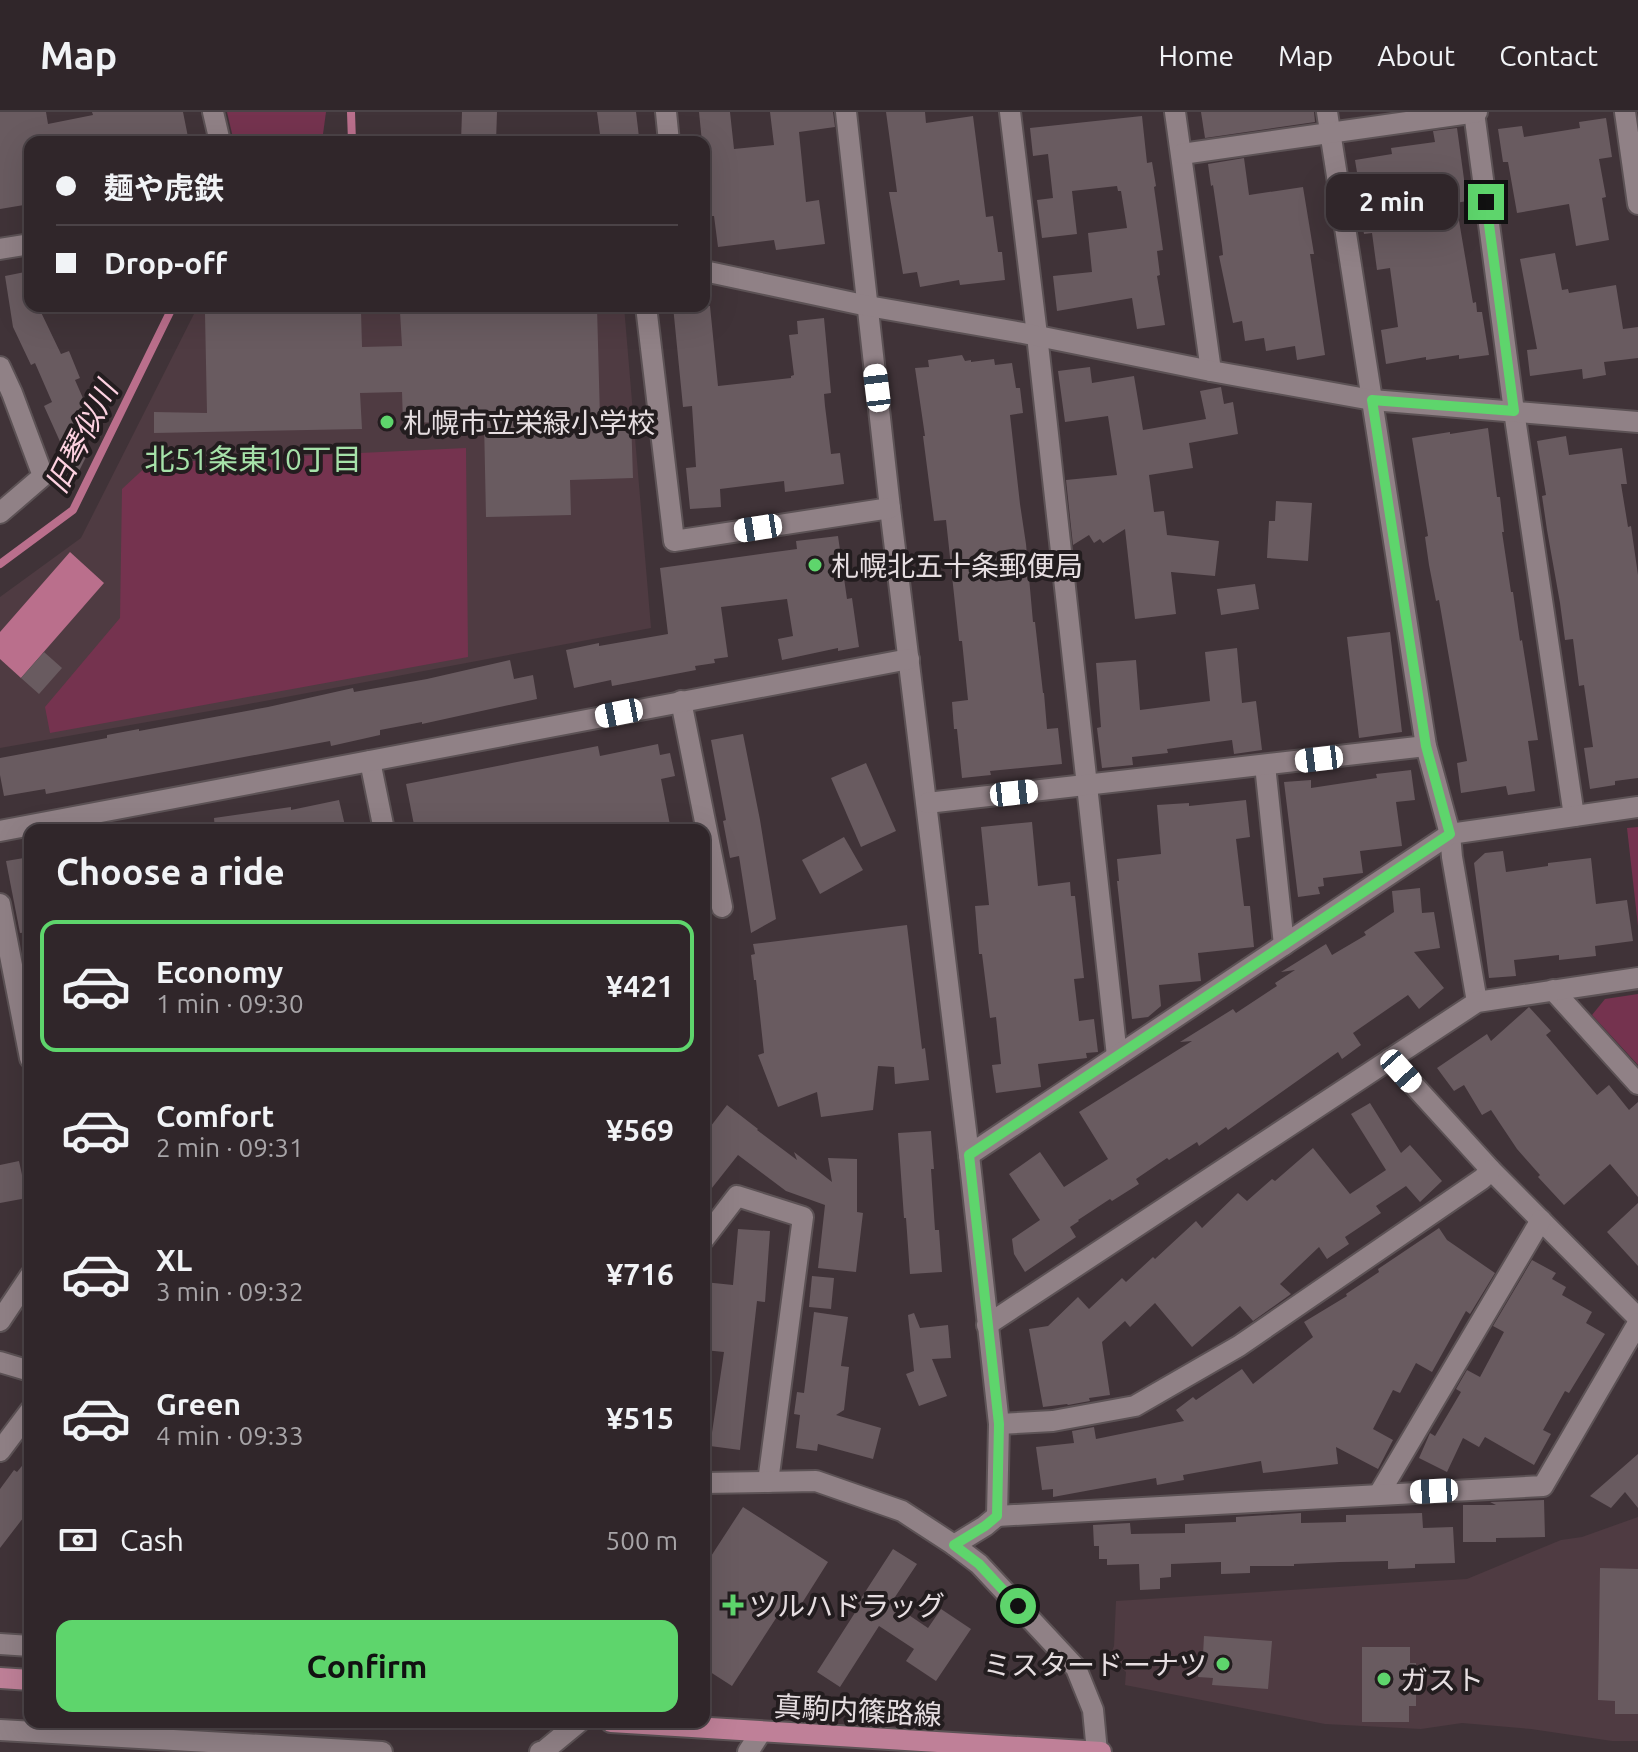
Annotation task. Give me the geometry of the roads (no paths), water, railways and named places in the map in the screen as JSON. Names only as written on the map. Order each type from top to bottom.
[{"type":"main road","points":[[0,1678],[24,1680]]},
{"type":"main road","name":"真駒内篠路線","points":[[701,1728],[940,1747],[1098,1752]]},
{"type":"street","points":[[213,112],[219,136]]},
{"type":"street","points":[[666,112],[668,136]]},
{"type":"street","points":[[846,112],[999,1424],[997,1516]]},
{"type":"street","points":[[1010,112],[1117,1056]]},
{"type":"street","points":[[1175,112],[1211,371]]},
{"type":"street","points":[[1182,154],[1328,122],[1475,112],[1514,411],[1574,816]]},
{"type":"street","points":[[1625,112],[1638,204]]},
{"type":"street","points":[[1328,122],[1426,746],[1450,834],[1477,1002]]},
{"type":"street","points":[[0,249],[24,245]]},
{"type":"street","points":[[710,272],[868,306],[1037,335],[1372,400],[1638,422]]},
{"type":"street","points":[[647,312],[674,541],[890,508]]},
{"type":"street","points":[[0,367],[43,476],[0,513]]},
{"type":"street","points":[[37,824],[909,659]]},
{"type":"street","points":[[681,701],[703,824]]},
{"type":"street","points":[[927,803],[1426,746]]},
{"type":"street","points":[[370,761],[383,824]]},
{"type":"street","points":[[1265,765],[1284,945]]},
{"type":"street","points":[[969,1155],[1450,834],[1638,807]]},
{"type":"street","points":[[0,831],[24,826]]},
{"type":"street","points":[[710,858],[722,907]]},
{"type":"street","points":[[0,904],[24,1026]]},
{"type":"street","points":[[987,1325],[1477,1002],[1638,978]]},
{"type":"street","points":[[1553,990],[1638,1084]]},
{"type":"street","points":[[954,1545],[997,1516],[1543,1486],[1638,1320],[1491,1170],[1390,1059]]},
{"type":"street","points":[[999,1424],[1053,1421],[1135,1406],[1239,1346],[1491,1170]]},
{"type":"street","points":[[710,1231],[737,1196],[803,1217],[768,1482]]},
{"type":"street","points":[[1379,1494],[1541,1220]]},
{"type":"street","points":[[0,1321],[24,1285]]},
{"type":"street","points":[[0,1362],[24,1369]]},
{"type":"street","points":[[0,1451],[24,1419]]},
{"type":"street","points":[[710,1483],[816,1481],[902,1511],[954,1545],[979,1564],[1076,1668],[1093,1710],[1098,1752]]},
{"type":"street","points":[[0,1644],[24,1646]]},
{"type":"street","points":[[540,1752],[572,1728]]},
{"type":"street","points":[[0,1730],[181,1746],[382,1752]]},
{"type":"street","points":[[748,1752],[761,1732]]},
{"type":"waterway","name":"旧琴似川","points":[[351,112],[352,136]]},
{"type":"waterway","name":"旧琴似川","points":[[0,564],[73,510],[170,312]]},
{"type":"place","name":"札幌市立栄緑小学校","points":[[387,422]]},
{"type":"place","name":"札幌北五十条郵便局","points":[[815,565]]},
{"type":"place","name":"ツルハドラッグ","points":[[733,1605]]},
{"type":"place","name":"ミスタードーナツ","points":[[1223,1664]]},
{"type":"place","name":"ガスト","points":[[1384,1679]]},
{"type":"district","name":"北51条東10丁目","points":[[253,459]]}]
